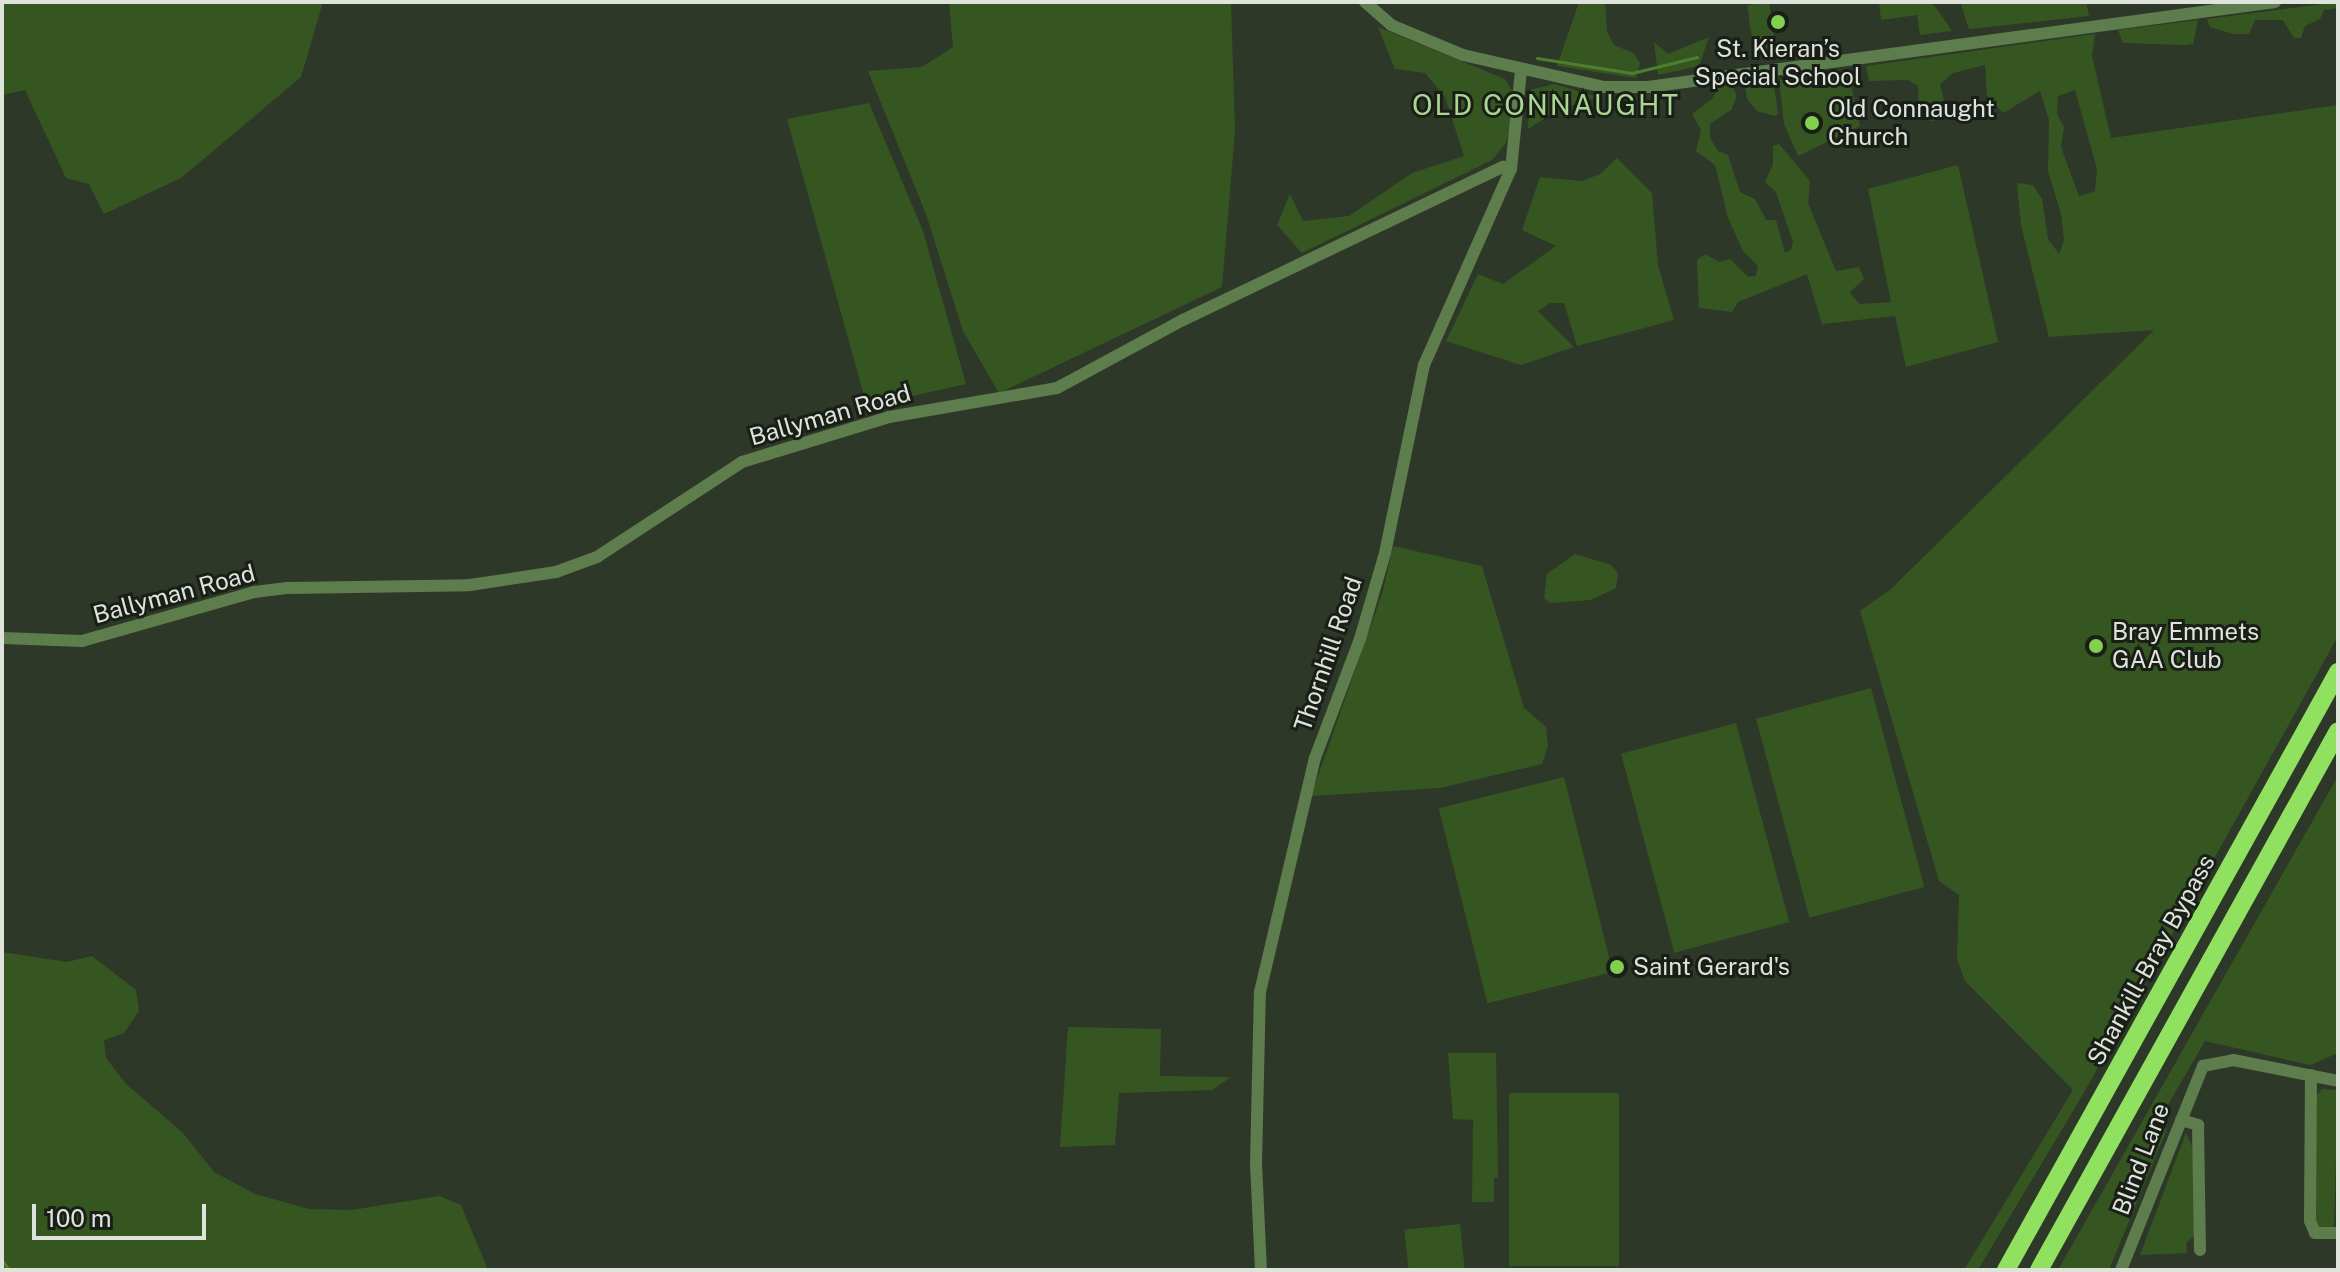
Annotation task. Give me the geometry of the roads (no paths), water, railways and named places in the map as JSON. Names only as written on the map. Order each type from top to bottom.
[{"type":"highway","name":"Shankill-Bray Bypass","points":[[2006,1270],[2338,673]]},
{"type":"highway","points":[[2039,1270],[2338,731]]},
{"type":"street","points":[[1365,2],[1391,25],[1420,39],[1521,70],[1604,87],[1713,78],[2275,2]]},
{"type":"street","name":"Thornhill Road","points":[[1261,1270],[1256,1069],[1258,1011],[1268,956],[1315,758],[1360,639],[1385,553],[1424,365],[1511,169],[1521,70]]},
{"type":"street","name":"Ballyman Road","points":[[2,638],[87,640],[254,592],[289,588],[470,585],[556,572],[597,557],[742,462],[889,417],[1057,388],[1183,320],[1503,167],[1511,169]]},
{"type":"street","name":"Blind Lane","points":[[2121,1270],[2203,1066],[2233,1060],[2311,1075]]},
{"type":"street","points":[[2338,1081],[2311,1075],[2310,1221],[2315,1233],[2338,1233]]},
{"type":"street","points":[[2181,1120],[2198,1125],[2200,1250]]},
{"type":"waterway","points":[[1537,58],[1632,73],[1697,57]]},
{"type":"waterway","points":[[2,1260],[9,1270]]},
{"type":"place","name":"St. Kieran’s Special School","points":[[1778,22]]},
{"type":"place","name":"Old Connaught Church","points":[[1812,123]]},
{"type":"place","name":"Bray Emmets GAA Club","points":[[2096,646]]},
{"type":"place","name":"Saint Gerard's","points":[[1617,967]]},
{"type":"district","name":"OLD CONNAUGHT","points":[[1546,105]]}]
